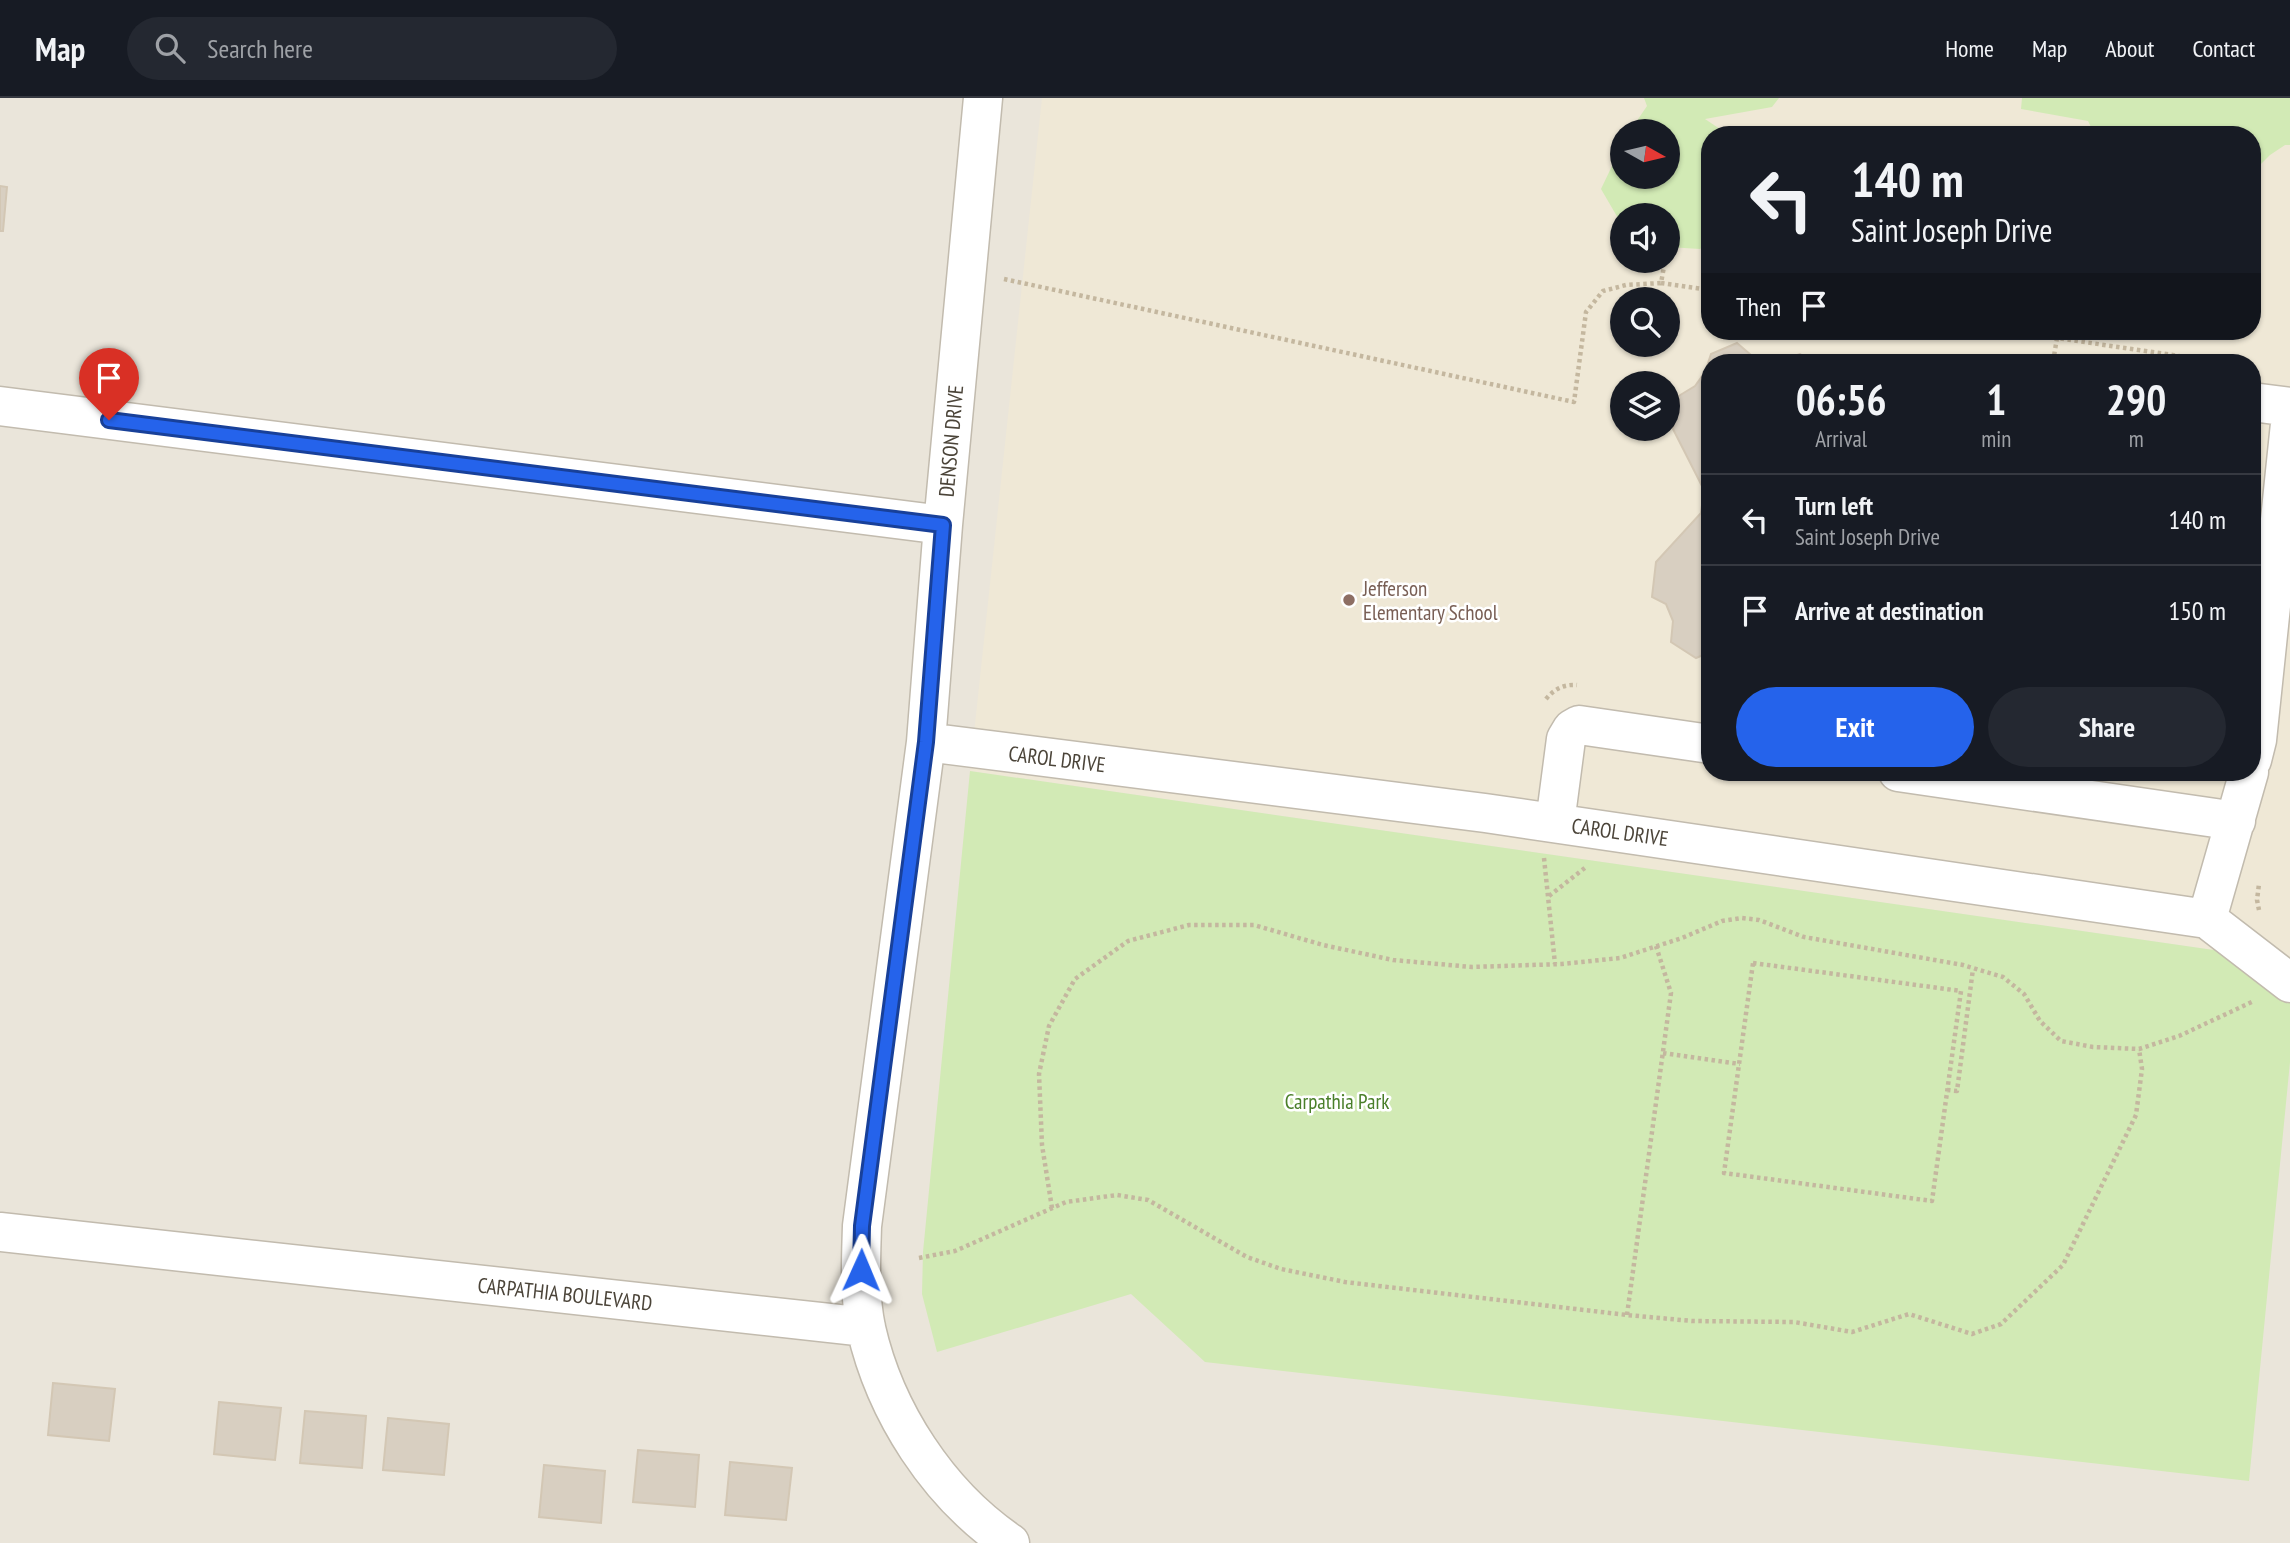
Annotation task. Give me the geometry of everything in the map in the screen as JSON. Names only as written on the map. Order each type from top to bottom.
[{"type":"street","name":"DENSON DRIVE","points":[[866,1327],[860,1284],[862,1226],[926,742],[943,525],[983,98]]},
{"type":"street","points":[[2261,403],[2290,407]]},
{"type":"street","points":[[0,407],[943,525]]},
{"type":"street","points":[[2261,702],[2290,424]]},
{"type":"street","points":[[1545,821],[1566,739],[1572,729],[1579,725],[1701,743]]},
{"type":"street","name":"CAROL DRIVE","points":[[926,742],[1545,821],[2207,919],[2289,983]]},
{"type":"street","points":[[1960,781],[2236,821]]},
{"type":"street","points":[[2207,919],[2247,781]]},
{"type":"street","name":"CARPATHIA BOULEVARD","points":[[0,1232],[866,1327]]},
{"type":"street","points":[[866,1327],[879,1374],[897,1415],[950,1489],[995,1533],[1010,1543]]},
{"type":"path","points":[[967,268],[1013,282],[1574,402],[1586,312],[1603,291],[1626,285],[1661,283],[1701,289]]},
{"type":"path","points":[[1661,283],[1663,273]]},
{"type":"path","points":[[2071,340],[2166,354]]},
{"type":"path","points":[[1545,821],[1543,848],[1555,965]]},
{"type":"path","points":[[1052,1208],[1042,1145],[1040,1074],[1049,1026],[1075,979],[1128,941],[1189,925],[1254,925],[1323,945],[1393,960],[1472,967],[1555,965],[1620,958],[1682,938],[1722,921],[1742,918],[1759,920],[1804,937],[2003,977],[2024,994],[2040,1021],[2061,1041],[2139,1049],[2179,1037],[2289,983]]},
{"type":"path","points":[[1627,1315],[1671,993],[1656,946]]},
{"type":"path","points":[[1753,962],[1961,991],[1947,1090],[1932,1201],[1724,1173],[1753,962]]},
{"type":"path","points":[[1947,1090],[1957,1091],[1973,969]]},
{"type":"path","points":[[919,1258],[955,1251],[1066,1202],[1117,1195],[1147,1200],[1247,1257],[1281,1269],[1345,1282],[1627,1315],[1692,1321],[1794,1322],[1852,1332],[1909,1314],[1972,1334],[2001,1324],[2063,1265],[2137,1115],[2142,1069],[2139,1049]]},
{"type":"path","points":[[1663,1053],[1740,1064]]},
{"type":"shaded area","points":[[0,98],[2290,98],[2290,1543],[0,1543]]},
{"type":"shaded area","name":"Jefferson Elementary School","points":[[1042,98],[2290,98],[2290,961],[970,771]]},
{"type":"green space","points":[[1644,98],[1779,98],[1772,107],[1705,119],[1716,126],[1701,126],[1700,249],[1680,248],[1680,203],[1610,204],[1601,189],[1610,170],[1610,189],[1680,189],[1680,119],[1638,119],[1647,106]]},
{"type":"green space","points":[[2022,98],[2290,98],[2290,145],[2285,145],[2261,164],[2261,126],[2090,126],[2088,121],[2021,109]]},
{"type":"green space","name":"Carpathia Park","points":[[970,771],[2290,961],[2290,1062],[2249,1481],[1205,1362],[1131,1294],[937,1352],[922,1294],[923,1252]]},
{"type":"building","points":[[0,186],[7,187],[3,231],[0,231]]},
{"type":"building","points":[[1737,343],[1750,354],[1711,354]]},
{"type":"building","points":[[1701,378],[1701,484],[1679,441],[1680,395],[1695,386]]},
{"type":"building","points":[[1701,513],[1701,656],[1696,658],[1671,642],[1673,621],[1666,604],[1652,597],[1656,562]]},
{"type":"building","points":[[53,1383],[115,1389],[109,1441],[48,1435]]},
{"type":"building","points":[[219,1402],[281,1408],[275,1460],[214,1454]]},
{"type":"building","points":[[305,1411],[366,1416],[362,1468],[300,1463]]},
{"type":"building","points":[[388,1418],[449,1424],[444,1475],[383,1470]]},
{"type":"building","points":[[638,1450],[699,1455],[695,1507],[633,1502]]},
{"type":"building","points":[[730,1462],[792,1468],[786,1520],[725,1515]]},
{"type":"building","points":[[544,1465],[605,1471],[601,1523],[539,1517]]},
{"type":"place","name":"Jefferson Elementary School","points":[[1349,600]]},
{"type":"route","points":[[109,420],[943,525],[926,742],[862,1226],[861,1270]]}]
